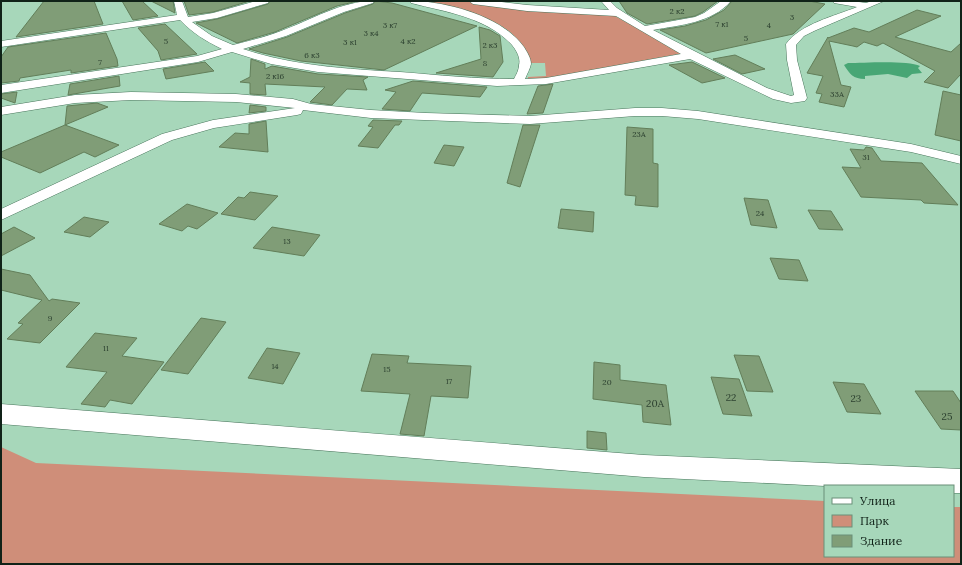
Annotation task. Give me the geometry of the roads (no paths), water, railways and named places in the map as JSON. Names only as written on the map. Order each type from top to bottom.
[{"type":"street","points":[[178,1],[179,10],[183,19],[193,29],[216,43],[304,67],[341,72],[477,81],[546,81],[693,55]]},
{"type":"street","points":[[1,44],[214,16],[265,1]]},
{"type":"street","points":[[1,89],[198,59],[283,34],[341,10],[370,1]]},
{"type":"street","points":[[414,1],[482,20],[505,32],[515,42],[523,56],[525,64],[518,82]]},
{"type":"street","points":[[473,1],[527,8],[617,13]]},
{"type":"street","points":[[605,1],[607,5],[617,13],[693,55],[763,91],[792,101],[801,98],[792,60],[791,44],[801,34],[880,1]]},
{"type":"street","points":[[645,29],[697,19],[706,15],[727,1]]},
{"type":"street","points":[[837,1],[866,6]]},
{"type":"street","points":[[1,111],[75,99],[131,96],[236,98],[293,103],[310,108],[371,114],[530,120],[636,112],[669,113],[698,115],[911,148],[961,160]]},
{"type":"street","points":[[1,215],[167,137],[213,124],[310,108]]},
{"type":"street","points":[[1,414],[644,466],[961,481]]}]
